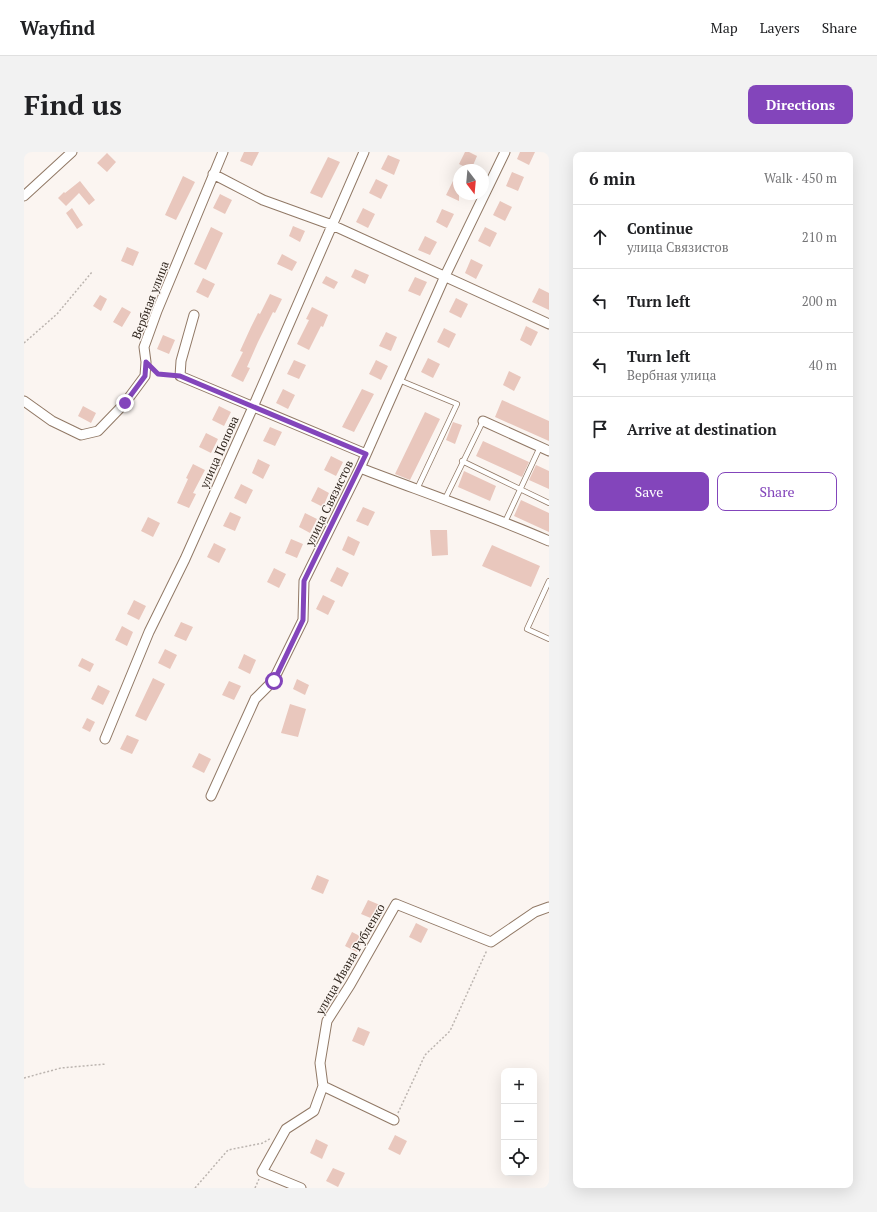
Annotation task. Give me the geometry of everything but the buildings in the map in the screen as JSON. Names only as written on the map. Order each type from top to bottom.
[{"type":"street","points":[[24,196],[72,152]]},
{"type":"street","name":"Вербная улица","points":[[24,401],[52,421],[81,436],[98,431],[125,403],[145,376],[146,362],[144,347],[157,311],[223,152]]},
{"type":"street","name":"улица Попова","points":[[105,739],[149,632],[253,407],[364,152]]},
{"type":"street","name":"улица Связистов","points":[[211,796],[255,699],[274,681],[303,620],[304,581],[360,468],[445,276],[505,152]]},
{"type":"street","points":[[213,174],[263,200],[332,225],[549,324]]},
{"type":"street","points":[[194,315],[181,361],[180,376],[366,454]]},
{"type":"street","points":[[483,421],[549,451]]},
{"type":"street","points":[[360,468],[505,522],[549,541]]},
{"type":"street","name":"улица Ивана Рубленко","points":[[286,1129],[314,1111],[323,1086],[320,1063],[327,1021],[350,985],[396,904],[491,942]]},
{"type":"street","points":[[491,942],[535,912],[549,907]]},
{"type":"street","points":[[323,1086],[394,1120]]},
{"type":"street","points":[[286,1129],[262,1172],[301,1188]]},
{"type":"lane","points":[[399,380],[457,404],[417,489]]},
{"type":"lane","points":[[445,499],[462,461],[483,421]]},
{"type":"lane","points":[[505,522],[540,447]]},
{"type":"lane","points":[[462,461],[549,503]]},
{"type":"lane","points":[[549,581],[527,629],[549,639]]},
{"type":"path","points":[[24,343],[57,314],[92,272]]},
{"type":"path","points":[[146,362],[158,374],[180,376]]},
{"type":"path","points":[[394,1120],[425,1055],[450,1031],[491,942]]},
{"type":"path","points":[[24,1078],[61,1068],[106,1064]]},
{"type":"path","points":[[195,1188],[228,1150],[263,1143],[286,1129]]},
{"type":"route","points":[[125,403],[145,376],[146,362],[158,374],[180,376],[366,454],[304,581],[303,620],[274,681]]}]
